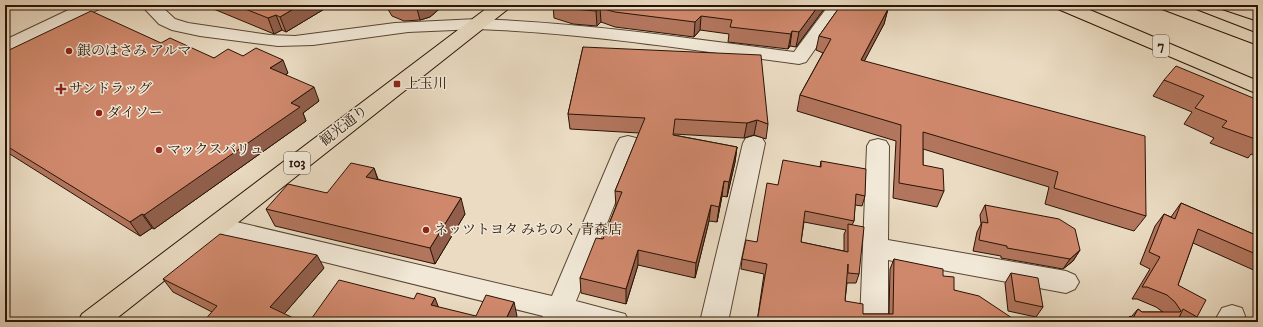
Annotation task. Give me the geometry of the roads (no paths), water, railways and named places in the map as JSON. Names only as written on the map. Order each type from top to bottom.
[{"type":"highway","name":"観光通り","points":[[92,322],[502,5]]},
{"type":"highway","name":"7","points":[[1064,5],[1258,88]]},
{"type":"highway","points":[[1168,5],[1258,40]]},
{"type":"highway","points":[[1228,5],[1258,16]]},
{"type":"street","points":[[5,47],[93,5]]},
{"type":"street","points":[[149,5],[154,8],[164,19],[172,24],[185,28],[206,32],[284,41],[309,40],[405,27],[477,24],[512,25],[616,34],[799,58],[838,5]]},
{"type":"street","points":[[714,322],[754,142]]},
{"type":"street","points":[[556,315],[628,143]]},
{"type":"street","points":[[874,322],[877,248],[878,146]]},
{"type":"street","points":[[215,226],[556,315],[615,322]]},
{"type":"street","points":[[877,248],[1066,282]]},
{"type":"place","name":"銀のはさみ アルマ","points":[[69,51]]},
{"type":"place","name":"上玉川","points":[[397,84]]},
{"type":"place","name":"サンドラッグ","points":[[61,89]]},
{"type":"place","name":"ダイソー","points":[[99,113]]},
{"type":"place","name":"マックスバリュ","points":[[159,150]]},
{"type":"place","name":"ネッツトヨタ みちのく 青森店","points":[[426,230]]}]
